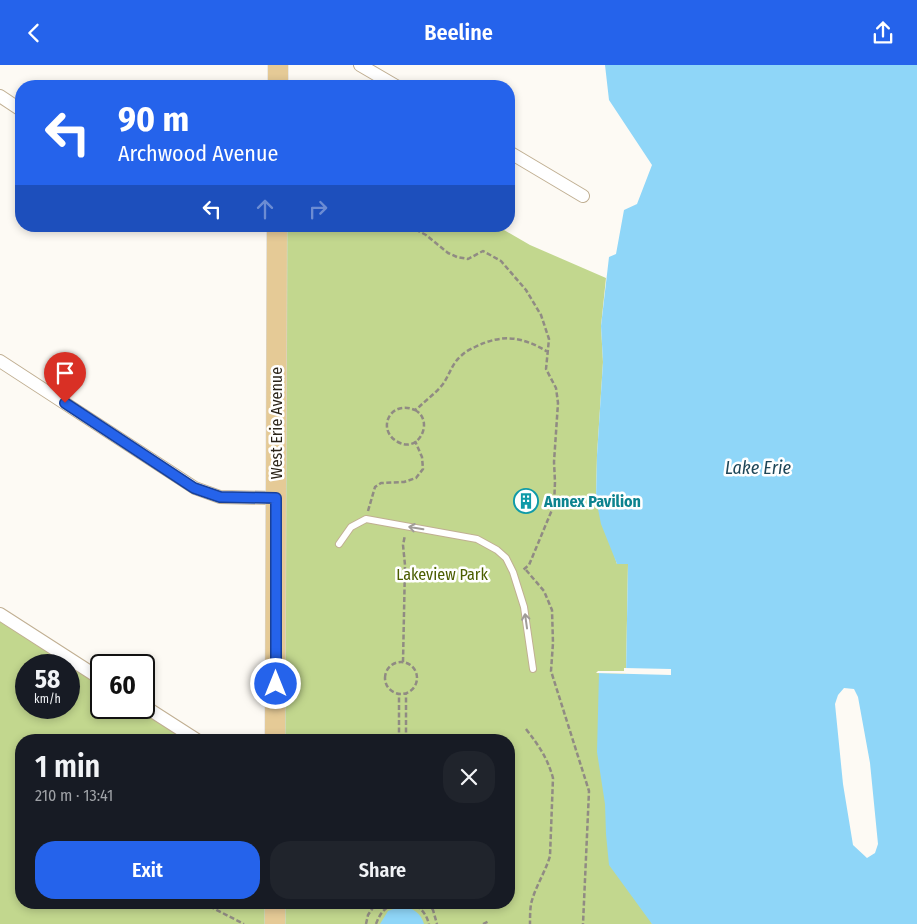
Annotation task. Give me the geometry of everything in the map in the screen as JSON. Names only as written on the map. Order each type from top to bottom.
[{"type":"main road","points":[[278,65],[278,80]]},
{"type":"main road","name":"West Erie Avenue","points":[[275,734],[277,232]]},
{"type":"main road","points":[[275,909],[275,924]]},
{"type":"street","points":[[360,65],[386,80]]},
{"type":"street","points":[[0,96],[15,106]]},
{"type":"street","points":[[515,156],[583,196]]},
{"type":"street","points":[[0,361],[194,488],[220,497],[276,498]]},
{"type":"street","points":[[0,614],[90,672]]},
{"type":"street","points":[[155,713],[188,734]]},
{"type":"lane","points":[[339,544],[350,527],[366,519],[476,539],[498,550],[506,558],[513,572],[524,607],[533,669]]},
{"type":"path","points":[[420,232],[448,253],[457,257],[468,259],[483,251],[501,261],[526,291],[542,315],[549,339],[546,369],[556,388],[558,403],[554,462],[554,505],[529,565],[525,570],[513,572]]},
{"type":"path","points":[[415,410],[443,383],[451,368],[463,354],[491,340],[522,339],[548,352]]},
{"type":"path","points":[[404,406],[415,410],[424,420],[424,430],[421,438],[406,444],[397,441],[388,433],[386,423],[388,417],[398,408],[404,406]]},
{"type":"path","points":[[366,519],[375,487],[381,483],[404,482],[416,478],[423,469],[422,457],[416,441]]},
{"type":"path","points":[[403,661],[405,565],[403,545],[406,527]]},
{"type":"path","points":[[525,570],[544,591],[552,610],[551,671],[589,791],[583,924]]},
{"type":"path","points":[[403,661],[413,666],[417,676],[415,686],[406,693],[399,693],[389,688],[385,679],[388,669],[392,665],[403,661]]},
{"type":"path","points":[[399,693],[399,734]]},
{"type":"path","points":[[406,693],[406,734]]},
{"type":"path","points":[[526,729],[542,749],[550,765],[553,778],[550,856],[547,867],[536,888],[531,905],[530,924]]},
{"type":"path","points":[[215,909],[244,924]]},
{"type":"path","points":[[366,924],[372,909]]},
{"type":"path","points":[[376,924],[384,909]]},
{"type":"path","points":[[421,909],[429,924]]},
{"type":"path","points":[[432,909],[437,924]]},
{"type":"path","points":[[483,924],[489,921]]},
{"type":"green space","name":"Lakeview Park","points":[[277,232],[507,232],[530,245],[606,278],[601,326],[603,362],[596,499],[617,564],[628,564],[626,674],[599,674],[652,924],[0,924],[0,614],[62,654],[15,654],[15,719],[80,719],[80,665],[90,672],[90,719],[155,719],[155,714],[187,734],[15,734],[15,909],[515,909],[515,734],[275,734]]},
{"type":"water","name":"Lake Erie","points":[[605,65],[917,65],[917,924],[652,924],[609,865],[605,804],[597,752],[599,673],[626,674],[628,564],[617,564],[601,524],[596,499],[603,362],[601,326],[609,257],[616,254],[624,210],[637,204],[652,165],[609,100]]},
{"type":"water","points":[[394,909],[412,909],[421,917],[424,924],[380,924],[388,911]]},
{"type":"pier","points":[[624,668],[671,669],[671,675],[596,673],[598,671],[624,671]]},
{"type":"pier","points":[[844,688],[854,689],[858,697],[870,763],[878,844],[875,853],[867,858],[853,845],[843,784],[835,704],[838,695]]},
{"type":"place","name":"Annex Pavilion","points":[[526,501]]},
{"type":"route","points":[[65,403],[194,488],[207,494],[232,498],[276,498],[276,684]]}]
